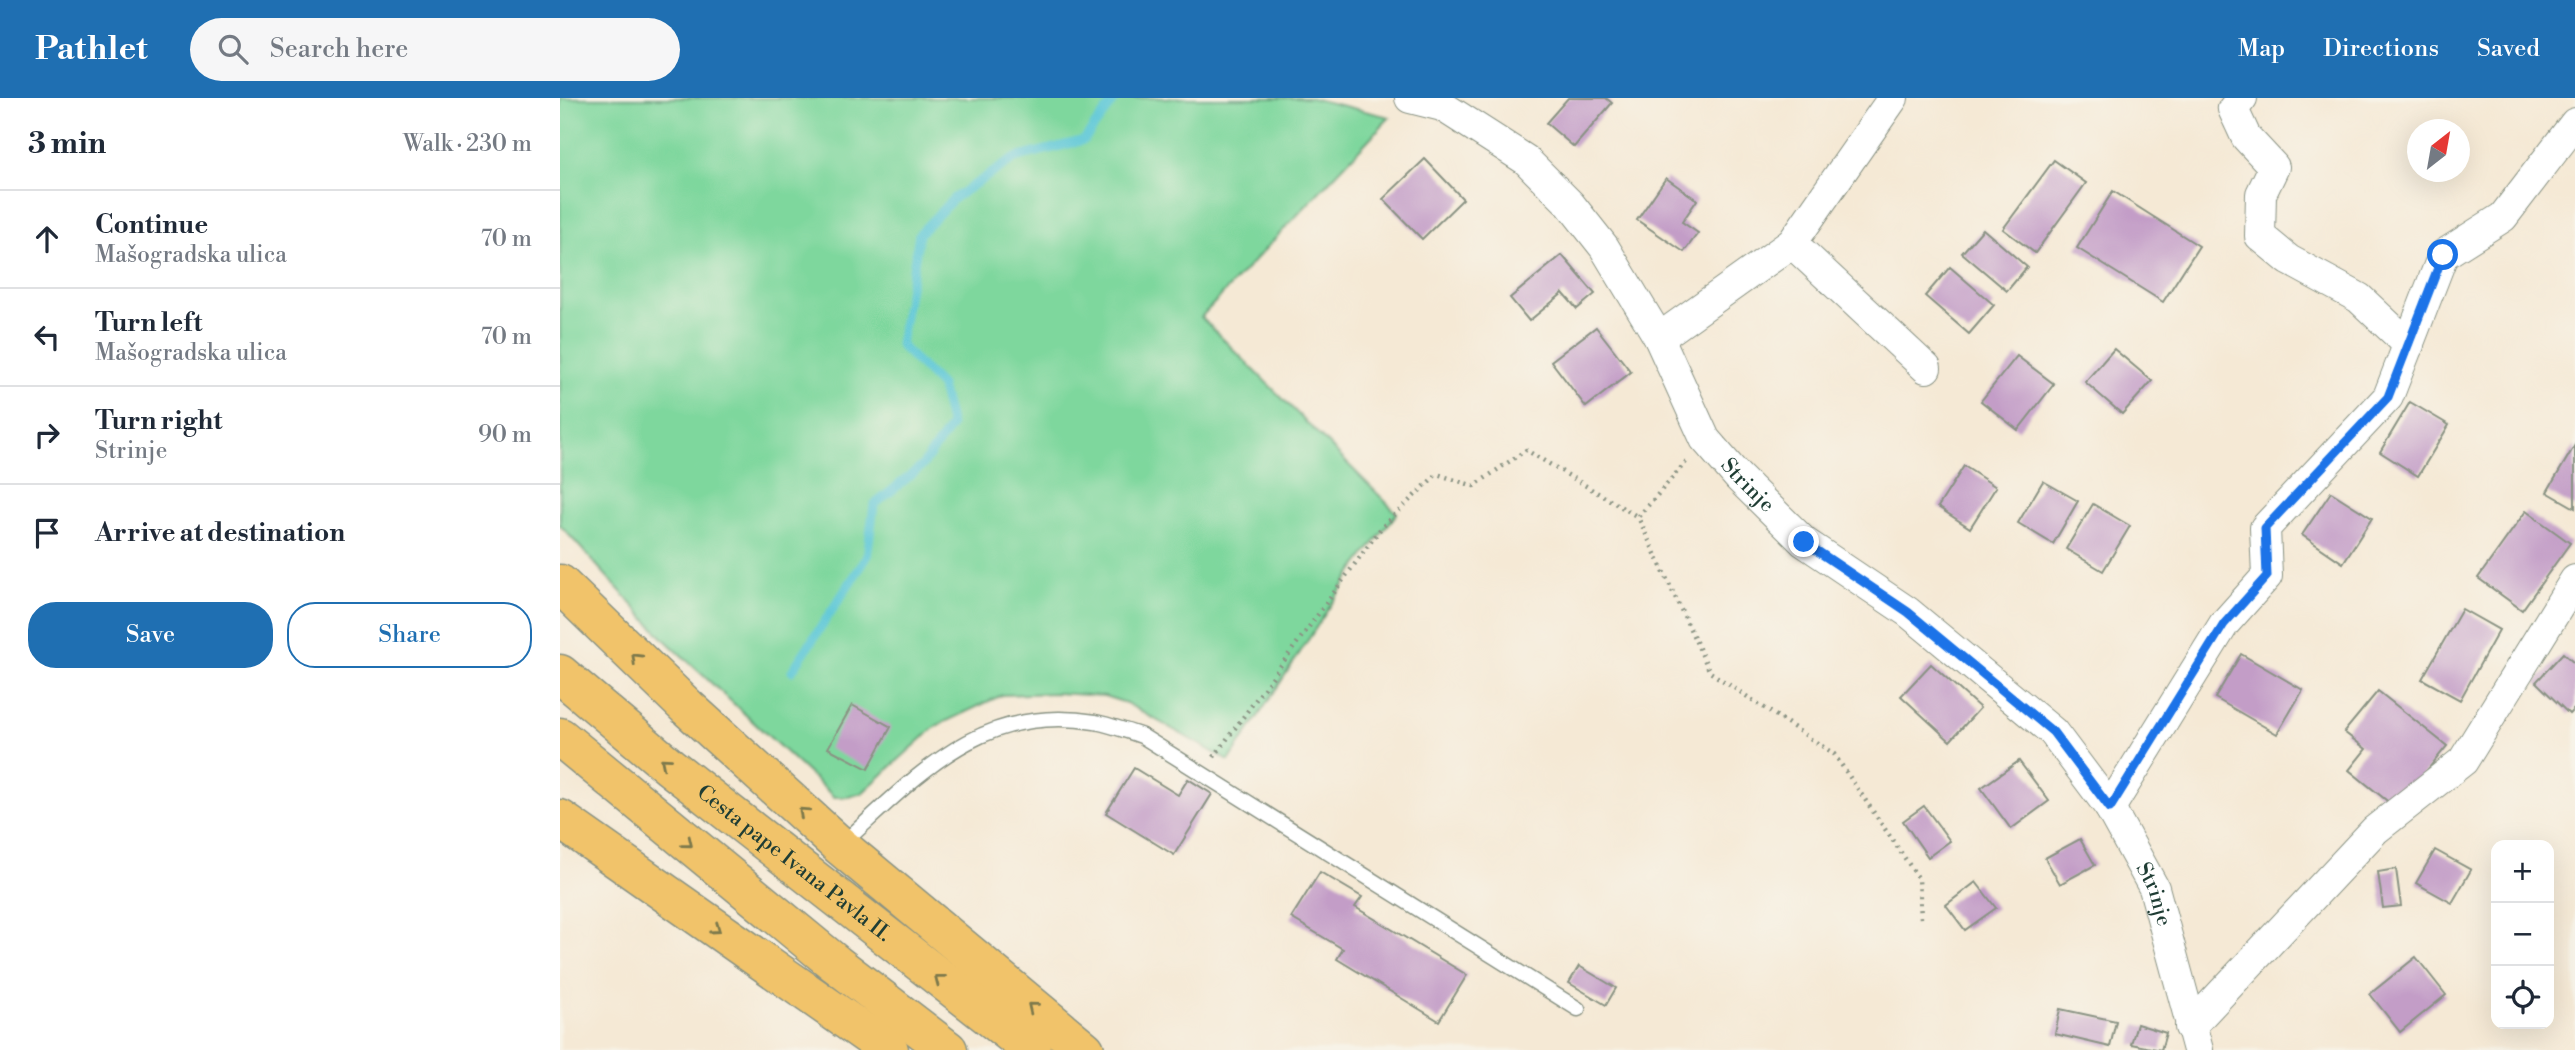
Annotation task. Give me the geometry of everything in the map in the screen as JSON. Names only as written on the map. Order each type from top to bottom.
[{"type":"main road","points":[[560,584],[688,708],[840,846],[1085,1050]]},
{"type":"main road","name":"Cesta pape Ivana Pavla II.","points":[[560,674],[669,766],[1032,1050]]},
{"type":"main road","points":[[560,737],[835,964],[948,1050]]},
{"type":"main road","points":[[560,820],[889,1050]]},
{"type":"street","name":"Strinje","points":[[1410,98],[1442,102],[1526,160],[1570,204],[1604,247],[1658,338],[1705,439],[1738,477],[1804,542],[1908,612],[2053,732],[2110,808],[2154,888],[2194,1038]]},
{"type":"street","points":[[1658,338],[1792,243],[1893,98]]},
{"type":"street","points":[[2242,98],[2233,109],[2246,137],[2274,167],[2261,194],[2260,236],[2289,260],[2359,298],[2409,345]]},
{"type":"street","points":[[2110,808],[2224,624],[2267,576],[2265,528],[2388,397],[2443,255],[2503,217],[2575,122]]},
{"type":"street","points":[[1792,243],[1926,368]]},
{"type":"street","points":[[2194,1038],[2375,830],[2463,761],[2575,580]]},
{"type":"lane","points":[[840,846],[930,765],[974,737],[1020,721],[1056,719],[1096,722],[1142,736],[1203,772],[1578,1009]]},
{"type":"path","points":[[1638,517],[1705,439]]},
{"type":"path","points":[[1203,772],[1381,528],[1437,474],[1474,486],[1526,450],[1638,517],[1710,672],[1834,754],[1919,879],[1920,919]]},
{"type":"green space","points":[[560,98],[1311,98],[1390,117],[1201,317],[1397,513],[1355,568],[1229,761],[1126,703],[1104,696],[1055,693],[1002,695],[936,726],[862,793],[834,797],[664,639],[560,525]]},
{"type":"building","points":[[1568,98],[1606,98],[1612,103],[1574,147],[1546,123]]},
{"type":"building","points":[[1425,159],[1463,199],[1422,239],[1383,199]]},
{"type":"building","points":[[2054,160],[2086,183],[2035,253],[2003,229]]},
{"type":"building","points":[[1666,178],[1697,200],[1682,222],[1698,233],[1684,252],[1637,220]]},
{"type":"building","points":[[2113,191],[2199,246],[2163,302],[2077,248]]},
{"type":"building","points":[[1983,229],[2027,267],[2007,291],[1962,253]]},
{"type":"building","points":[[1562,255],[1595,294],[1577,309],[1563,293],[1529,321],[1510,298]]},
{"type":"building","points":[[1950,267],[1994,305],[1969,334],[1925,296]]},
{"type":"building","points":[[1596,327],[1631,372],[1586,407],[1551,361]]},
{"type":"building","points":[[2114,349],[2152,381],[2122,414],[2085,382]]},
{"type":"building","points":[[2017,356],[2054,384],[2018,430],[1981,401]]},
{"type":"building","points":[[2410,402],[2449,425],[2418,476],[2380,452]]},
{"type":"building","points":[[2575,445],[2575,508],[2547,492]]},
{"type":"building","points":[[1964,466],[1996,487],[1970,528],[1938,507]]},
{"type":"building","points":[[2043,481],[2078,501],[2053,544],[2018,523]]},
{"type":"building","points":[[2331,492],[2372,518],[2343,563],[2302,535]]},
{"type":"building","points":[[2093,504],[2130,526],[2103,571],[2066,549]]},
{"type":"building","points":[[2526,511],[2570,543],[2522,610],[2478,578]]},
{"type":"building","points":[[2462,609],[2499,630],[2460,700],[2422,679]]},
{"type":"building","points":[[2563,653],[2575,664],[2575,708],[2569,714],[2536,682]]},
{"type":"building","points":[[2241,654],[2303,690],[2277,734],[2215,698]]},
{"type":"building","points":[[1931,664],[1980,708],[1950,741],[1901,696]]},
{"type":"building","points":[[2378,691],[2447,746],[2396,808],[2349,770],[2366,749],[2344,732]]},
{"type":"building","points":[[852,705],[891,727],[868,769],[828,748]]},
{"type":"building","points":[[2019,761],[2049,801],[2011,829],[1981,788]]},
{"type":"building","points":[[1134,768],[1178,795],[1188,779],[1212,794],[1174,855],[1106,813]]},
{"type":"building","points":[[1924,806],[1950,841],[1928,857],[1903,821]]},
{"type":"building","points":[[2080,839],[2095,865],[2060,884],[2045,858]]},
{"type":"building","points":[[2435,850],[2471,870],[2452,903],[2416,883]]},
{"type":"building","points":[[2396,869],[2401,906],[2383,908],[2378,872]]},
{"type":"building","points":[[1320,872],[1362,897],[1355,907],[1467,975],[1439,1021],[1337,959],[1343,949],[1291,918]]},
{"type":"building","points":[[1976,882],[1996,908],[1965,930],[1946,905]]},
{"type":"building","points":[[2416,957],[2446,995],[2400,1032],[2370,994]]},
{"type":"building","points":[[1579,966],[1616,988],[1606,1005],[1569,983]]},
{"type":"building","points":[[2060,1009],[2116,1021],[2110,1047],[2055,1034]]},
{"type":"building","points":[[2137,1024],[2166,1033],[2161,1050],[2131,1044]]},
{"type":"waterway","points":[[792,671],[867,557],[874,505],[922,466],[951,426],[941,386],[900,345],[919,234],[954,198],[1015,158],[1084,140],[1116,98]]},
{"type":"route","points":[[1804,542],[1908,612],[2053,732],[2110,808],[2224,624],[2267,576],[2265,528],[2388,397],[2443,255]]}]
